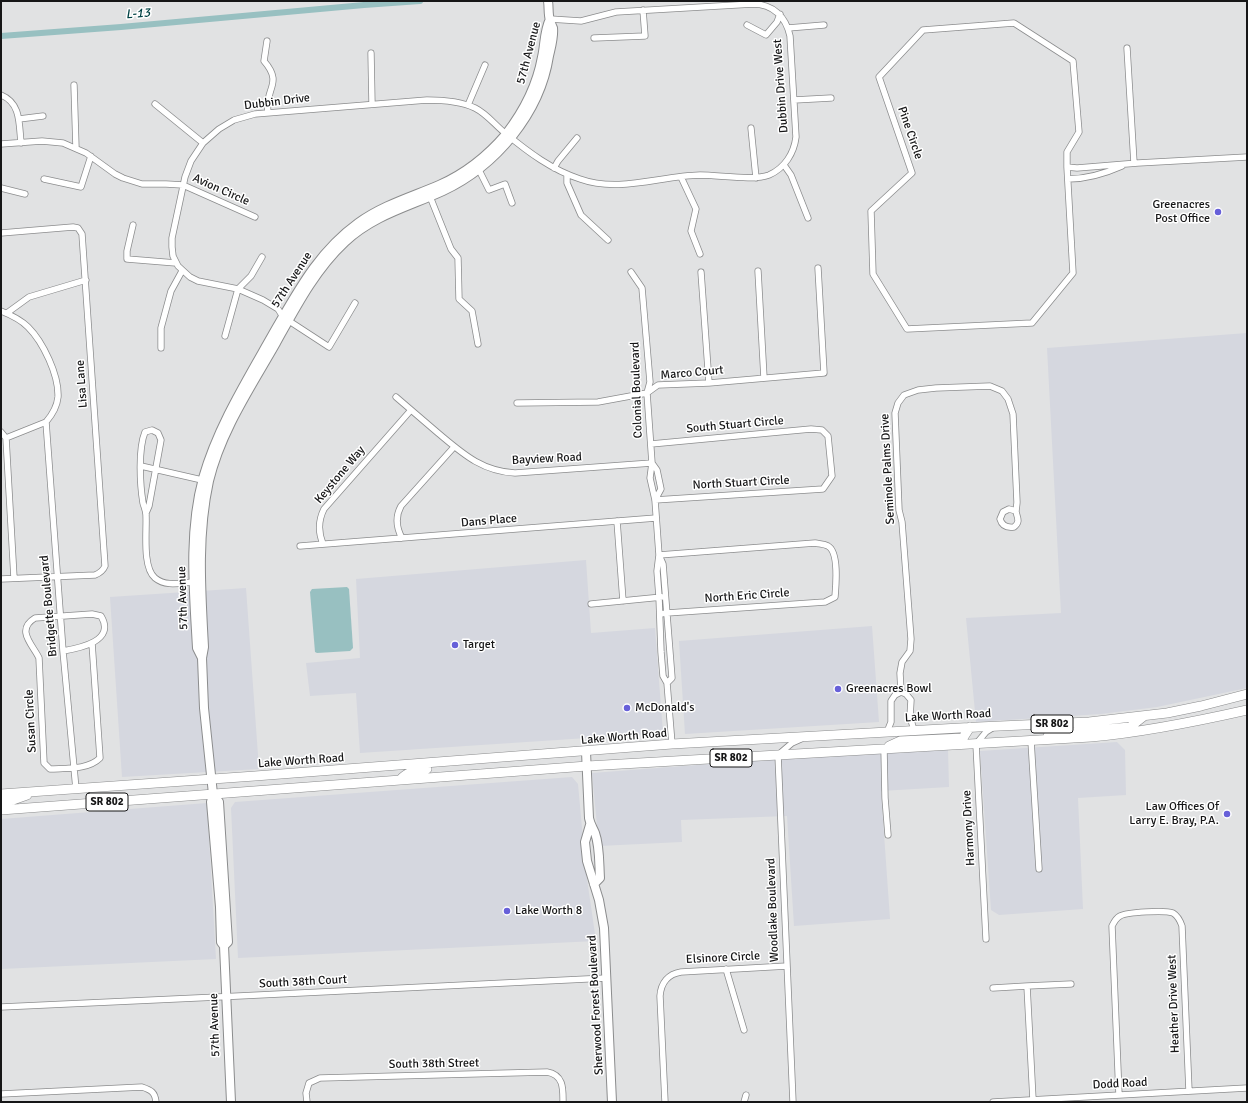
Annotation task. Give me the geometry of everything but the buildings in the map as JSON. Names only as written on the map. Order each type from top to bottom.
[{"type":"main road","name":"Lake Worth Road","points":[[1,794],[400,766],[672,744],[1083,722],[1144,716],[1201,706],[1247,694]]},
{"type":"main road","name":"SR 802","points":[[1,810],[587,766],[1131,734],[1183,725],[1247,710]]},
{"type":"main road","points":[[1031,741],[1061,732],[1130,727],[1144,716]]},
{"type":"main road","points":[[884,749],[900,741],[963,738],[970,727]]},
{"type":"main road","points":[[400,780],[412,771],[467,766],[483,759]]},
{"type":"main road","points":[[329,785],[342,779],[386,776],[394,774],[400,766]]},
{"type":"main road","points":[[1,801],[14,800],[33,792]]},
{"type":"street","points":[[548,1],[550,19],[581,21],[592,19],[610,12],[758,4],[770,7],[780,14],[777,22],[766,35],[747,25]]},
{"type":"street","points":[[594,38],[645,36],[643,10]]},
{"type":"street","name":"Dubbin Drive West","points":[[780,14],[788,28],[794,100],[795,142],[793,151],[784,165]]},
{"type":"street","name":"57th Avenue","points":[[231,1102],[224,946],[228,942],[221,817],[220,802],[212,794],[210,779],[204,708],[202,658],[204,647],[200,546],[202,520],[210,481],[222,444],[237,411],[307,276],[317,262],[343,235],[359,222],[380,209],[428,193],[456,176],[477,166],[490,151],[508,136],[533,87],[542,58],[546,28],[550,19]]},
{"type":"street","name":"Pine Circle","points":[[1014,23],[1073,61],[1079,132],[1067,152],[1067,167],[1073,274],[1032,323],[907,329],[873,274],[871,211],[912,173],[879,77],[923,30],[1014,23]]},
{"type":"street","points":[[788,28],[824,25]]},
{"type":"street","points":[[267,41],[264,61],[272,70],[274,80],[267,105],[268,112]]},
{"type":"street","points":[[1127,48],[1134,163]]},
{"type":"street","points":[[371,52],[372,104]]},
{"type":"street","points":[[468,105],[485,65]]},
{"type":"street","points":[[74,85],[76,148]]},
{"type":"street","points":[[1,95],[9,99],[15,106],[19,119],[21,142]]},
{"type":"street","points":[[794,100],[831,98]]},
{"type":"street","name":"Dubbin Drive","points":[[355,303],[329,347],[286,319],[278,309],[251,294],[238,289],[198,281],[182,271],[176,263],[172,251],[172,242],[183,185],[191,162],[203,143],[220,128],[230,122],[250,115],[268,112],[427,100],[442,100],[468,105],[483,113],[508,136]]},
{"type":"street","points":[[155,104],[203,143]]},
{"type":"street","points":[[19,119],[43,116]]},
{"type":"street","points":[[751,128],[756,178]]},
{"type":"street","points":[[508,136],[554,168],[581,180],[611,185],[631,184],[681,177],[722,175],[756,178],[770,174],[784,165],[791,176],[808,218]]},
{"type":"street","points":[[554,168],[577,138]]},
{"type":"street","name":"Avion Circle","points":[[1,144],[21,142],[63,143],[91,156],[115,174],[133,182],[142,184],[183,185],[255,217]]},
{"type":"street","points":[[44,179],[81,187],[91,156]]},
{"type":"street","points":[[1067,167],[1077,168],[1134,163],[1246,157]]},
{"type":"street","points":[[1068,179],[1085,179],[1110,172],[1128,164]]},
{"type":"street","points":[[477,166],[489,190],[505,184],[512,203]]},
{"type":"street","points":[[567,174],[568,183],[581,215],[608,240]]},
{"type":"street","points":[[681,177],[696,209],[691,231],[700,254]]},
{"type":"street","points":[[1,188],[25,194]]},
{"type":"street","points":[[428,193],[451,249],[458,258],[460,299],[472,311],[478,344]]},
{"type":"street","points":[[133,225],[127,251],[127,259],[176,263]]},
{"type":"street","name":"Lisa Lane","points":[[1,233],[73,227],[78,228],[83,239],[104,566],[103,570],[95,575],[1,579]]},
{"type":"street","points":[[225,336],[238,289],[251,276],[262,257]]},
{"type":"street","name":"Marco Court","points":[[517,403],[598,402],[647,393],[658,385],[709,383],[824,373],[818,268]]},
{"type":"street","points":[[161,348],[162,328],[171,291],[182,271]]},
{"type":"street","points":[[758,271],[764,378]]},
{"type":"street","name":"Colonial Boulevard","points":[[631,272],[642,288],[650,382],[647,393],[652,463],[657,470],[661,489],[655,500],[659,555],[657,571],[662,597]]},
{"type":"street","points":[[701,272],[709,383]]},
{"type":"street","points":[[7,313],[29,297],[86,280]]},
{"type":"street","points":[[1,311],[16,317],[28,327],[35,336],[46,353],[52,367],[58,397],[56,406],[46,422],[6,438]]},
{"type":"street","name":"57th Avenue","points":[[202,658],[197,648],[194,546],[196,519],[202,480],[215,442],[231,408],[286,319]]},
{"type":"street","name":"Seminole Palms Drive","points":[[901,692],[900,673],[902,662],[910,651],[911,639],[902,522],[899,510],[895,413],[898,402],[904,395],[918,390],[936,388],[990,386],[1002,391],[1008,399],[1013,414],[1018,502],[1016,512]]},
{"type":"street","name":"Bayview Road","points":[[396,397],[454,447],[474,462],[498,471],[510,473],[652,463]]},
{"type":"street","name":"Keystone Way","points":[[323,544],[319,525],[320,517],[324,509],[411,410]]},
{"type":"street","name":"Bridgette Boulevard","points":[[46,422],[60,616],[76,789]]},
{"type":"street","name":"South Stuart Circle","points":[[651,444],[811,429],[822,430],[828,436],[832,476],[827,485]]},
{"type":"street","points":[[146,513],[149,506],[161,440],[158,433],[152,430],[144,432],[141,441],[142,491],[143,505],[146,513],[147,557],[150,571],[154,577],[166,584],[194,582]]},
{"type":"street","points":[[1,432],[6,438],[14,578]]},
{"type":"street","points":[[402,538],[397,524],[401,506],[454,447]]},
{"type":"street","points":[[141,466],[202,480]]},
{"type":"street","name":"North Stuart Circle","points":[[655,500],[823,489],[827,485]]},
{"type":"street","name":"Dans Place","points":[[323,544],[656,518]]},
{"type":"street","points":[[617,521],[623,600]]},
{"type":"street","name":"North Eric Circle","points":[[659,555],[816,543],[829,546],[835,555],[836,585],[835,597],[825,602],[660,614]]},
{"type":"street","points":[[300,546],[323,544]]},
{"type":"street","points":[[591,604],[662,597]]},
{"type":"street","points":[[662,597],[667,613],[672,678],[667,683]]},
{"type":"street","points":[[662,597],[660,614],[663,676],[667,683],[672,744]]},
{"type":"street","points":[[60,616],[92,614],[101,616],[104,624],[104,633],[92,643],[63,651]]},
{"type":"street","name":"Susan Circle","points":[[60,616],[35,618],[26,628],[26,637],[34,647],[39,658],[44,763],[50,769],[94,764],[100,758],[92,643]]},
{"type":"street","points":[[887,732],[891,722],[891,701],[894,694],[901,692],[906,694],[911,700],[910,718],[914,730]]},
{"type":"street","points":[[976,744],[986,732],[996,726]]},
{"type":"street","points":[[778,755],[792,743],[809,736]]},
{"type":"street","points":[[1031,741],[1039,869]]},
{"type":"street","name":"Harmony Drive","points":[[976,744],[986,938]]},
{"type":"street","points":[[884,749],[885,798],[888,835]]},
{"type":"street","name":"Sherwood Forest Boulevard","points":[[586,752],[590,825],[584,842],[587,861],[599,900],[604,928],[612,1102]]},
{"type":"street","name":"Woodlake Boulevard","points":[[778,755],[793,1102]]},
{"type":"street","name":"Sherwood Forest Boulevard","points":[[590,825],[595,834],[600,866],[600,878],[594,884]]},
{"type":"street","name":"Heather Drive West","points":[[1118,1095],[1112,926],[1117,918],[1125,914],[1166,912],[1174,914],[1178,917],[1182,926],[1189,1091]]},
{"type":"street","name":"Elsinore Circle","points":[[665,1102],[660,996],[662,987],[666,980],[677,973],[787,966]]},
{"type":"street","points":[[726,969],[744,1030]]},
{"type":"street","name":"South 38th Court","points":[[1,1007],[607,978]]},
{"type":"street","points":[[993,988],[1070,984]]},
{"type":"street","points":[[1027,986],[1032,1100]]},
{"type":"street","name":"South 38th Street","points":[[307,1102],[306,1093],[309,1083],[320,1078],[547,1072],[560,1078],[563,1087],[563,1102]]},
{"type":"street","points":[[1,1094],[142,1087],[149,1089],[154,1093],[156,1102]]},
{"type":"street","name":"Dodd Road","points":[[993,1102],[1247,1088]]},
{"type":"street","points":[[744,1102],[746,1095]]},
{"type":"shaded area","points":[[1247,333],[1247,688],[1157,707],[1101,714],[976,722],[966,618],[1061,613],[1047,348]]},
{"type":"shaded area","points":[[586,560],[591,633],[655,628],[663,733],[360,753],[356,693],[310,696],[306,663],[360,658],[356,579]]},
{"type":"shaded area","points":[[246,588],[259,769],[122,777],[110,597]]},
{"type":"shaded area","name":"Greenacres Bowl","points":[[872,626],[879,722],[685,734],[679,641]]},
{"type":"shaded area","points":[[1117,742],[1125,750],[1126,795],[1078,798],[1083,909],[999,915],[991,910],[980,751]]},
{"type":"shaded area","points":[[948,750],[949,787],[881,791],[890,919],[794,926],[787,816],[681,820],[682,842],[599,846],[592,773],[789,758]]},
{"type":"shaded area","points":[[572,777],[578,784],[586,872],[596,941],[238,958],[231,808],[235,802]]},
{"type":"shaded area","points":[[207,803],[216,959],[1,969],[1,819]]},
{"type":"water","points":[[347,587],[349,589],[353,648],[350,651],[317,653],[315,652],[310,592],[312,589]]},
{"type":"waterway","name":"L-13","points":[[1,36],[420,1]]},
{"type":"place","name":"Greenacres Post Office","points":[[1218,212]]},
{"type":"place","name":"Target","points":[[455,645]]},
{"type":"place","name":"Greenacres Bowl","points":[[838,689]]},
{"type":"place","name":"McDonald's","points":[[627,708]]},
{"type":"place","name":"Law Offices Of Larry E. Bray, P.A.","points":[[1227,814]]},
{"type":"place","name":"Lake Worth 8","points":[[507,911]]}]
